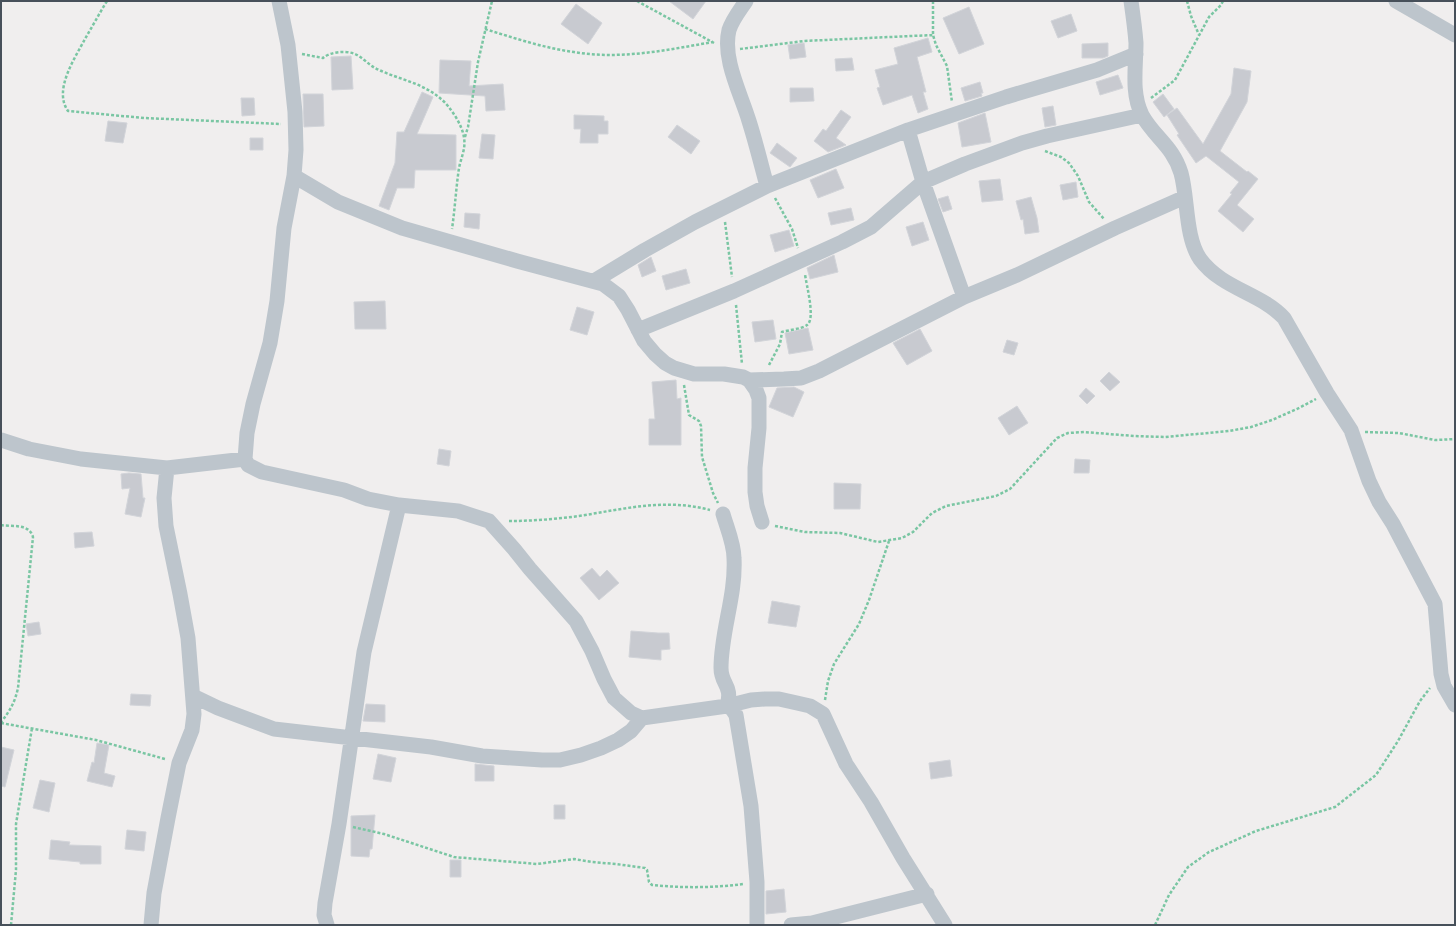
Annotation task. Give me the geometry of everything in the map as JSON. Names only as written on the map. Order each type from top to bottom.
[{"type":"street","points":[[279,1],[288,45],[296,150],[294,176],[284,228],[270,343],[252,404],[246,433],[245,459],[248,465],[262,472],[338,488],[368,499],[399,506],[458,511],[489,521],[576,621],[614,698],[631,713],[642,718],[727,706],[751,700],[779,700],[810,706],[823,714],[846,764],[946,925]]},
{"type":"street","points":[[746,1],[729,30],[728,52],[733,74],[753,135],[767,186]]},
{"type":"street","points":[[1131,1],[1135,27],[1136,98],[1141,111],[1170,149],[1177,162],[1182,175],[1193,246],[1200,258],[1211,270],[1225,281],[1276,309],[1284,318],[1327,393],[1351,430],[1369,481],[1379,502],[1393,524],[1435,604],[1441,674],[1444,686],[1455,705]]},
{"type":"street","points":[[1396,1],[1455,35]]},
{"type":"street","points":[[594,281],[695,222],[767,186],[952,114],[1097,70],[1136,54]]},
{"type":"street","points":[[638,330],[734,290],[842,242],[870,226],[923,182],[965,164],[1022,144],[1092,126],[1141,111]]},
{"type":"street","points":[[908,130],[923,182],[964,297]]},
{"type":"street","points":[[294,176],[338,202],[402,228],[603,284],[619,296],[644,341],[665,363],[682,371],[694,374],[714,373],[746,379],[801,378],[820,371],[964,297],[1017,275],[1115,228],[1185,197]]},
{"type":"street","points":[[746,379],[756,390],[759,398],[759,428],[755,468],[755,492],[757,506],[762,522]]},
{"type":"street","points":[[1,440],[29,449],[67,456],[167,468],[245,459]]},
{"type":"street","points":[[151,925],[154,893],[179,763],[192,730],[194,714],[188,638],[166,526],[164,498],[167,468]]},
{"type":"street","points":[[327,925],[324,915],[325,903],[339,824],[364,652],[399,506]]},
{"type":"street","points":[[723,514],[734,557],[731,595],[724,634],[721,668],[730,695],[727,706]]},
{"type":"street","points":[[193,696],[218,708],[274,729],[424,746],[482,756],[542,760],[560,760],[581,755],[618,740],[631,731],[642,718]]},
{"type":"street","points":[[727,706],[736,714],[749,790],[757,882],[757,925]]},
{"type":"street","points":[[791,925],[812,923],[927,894]]},
{"type":"path","points":[[107,1],[70,67],[64,83],[63,100],[68,111],[144,118],[295,125]]},
{"type":"path","points":[[451,242],[459,167],[463,152],[464,138],[468,127],[478,62],[492,1]]},
{"type":"path","points":[[637,1],[713,42],[728,52],[804,41],[933,35]]},
{"type":"path","points":[[933,1],[933,35],[946,66],[949,78],[952,114]]},
{"type":"path","points":[[1187,1],[1191,16],[1199,35]]},
{"type":"path","points":[[1141,111],[1175,80],[1209,17],[1223,1]]},
{"type":"path","points":[[485,29],[547,47],[603,55],[653,53],[713,42]]},
{"type":"path","points":[[288,45],[303,55],[312,57],[323,58],[328,54],[336,53],[354,54],[375,68],[435,93],[446,104],[457,120],[464,138]]},
{"type":"path","points":[[1044,151],[1060,157],[1069,163],[1078,176],[1090,202],[1098,214],[1115,228]]},
{"type":"path","points":[[764,379],[780,344],[782,332],[806,326],[810,321],[811,312],[802,260],[792,229],[781,207],[767,186]]},
{"type":"path","points":[[723,208],[746,379]]},
{"type":"path","points":[[682,371],[687,409],[689,415],[699,421],[701,426],[702,457],[712,493],[723,514]]},
{"type":"path","points":[[762,522],[805,532],[840,533],[878,542],[889,541],[902,538],[914,532],[932,513],[946,506],[996,496],[1010,489],[1056,438],[1068,433],[1084,432],[1165,437],[1229,431],[1251,427],[1272,420],[1327,393]]},
{"type":"path","points":[[1351,430],[1378,433],[1399,433],[1436,440],[1455,439]]},
{"type":"path","points":[[489,521],[556,518],[658,504],[693,506],[723,514]]},
{"type":"path","points":[[1,525],[24,527],[32,532],[33,537],[18,688],[10,712],[1,722]]},
{"type":"path","points":[[823,714],[828,681],[834,664],[859,624],[870,600],[889,541]]},
{"type":"path","points":[[1155,925],[1169,895],[1188,867],[1209,852],[1256,831],[1336,806],[1376,775],[1398,741],[1420,701],[1441,674]]},
{"type":"path","points":[[1,722],[96,740],[179,763]]},
{"type":"path","points":[[11,925],[16,870],[16,824],[32,728]]},
{"type":"path","points":[[339,824],[384,834],[454,857],[537,864],[574,858],[592,862],[640,866],[647,870],[649,882],[652,885],[687,887],[727,886],[757,882]]},
{"type":"building","points":[[669,1],[706,1],[693,19]]},
{"type":"building","points":[[576,4],[602,23],[588,44],[561,24]]},
{"type":"building","points":[[969,7],[984,44],[959,54],[943,18]]},
{"type":"building","points":[[1071,14],[1077,31],[1058,38],[1051,21]]},
{"type":"building","points":[[928,38],[932,52],[917,57],[926,92],[923,92],[928,109],[918,113],[912,95],[883,105],[877,88],[880,87],[875,70],[898,64],[894,48]]},
{"type":"building","points":[[804,43],[806,57],[790,59],[788,45]]},
{"type":"building","points":[[1108,43],[1108,56],[1103,58],[1082,58],[1082,44]]},
{"type":"building","points":[[351,56],[353,89],[332,90],[331,57]]},
{"type":"building","points":[[852,58],[854,70],[836,71],[835,59]]},
{"type":"building","points":[[440,60],[471,61],[469,86],[503,84],[505,110],[486,111],[485,96],[439,93]]},
{"type":"building","points":[[1234,68],[1251,71],[1247,102],[1220,151],[1258,179],[1237,205],[1254,219],[1243,232],[1218,211],[1232,194],[1230,193],[1239,182],[1206,156],[1196,163],[1177,135],[1179,134],[1167,115],[1177,108],[1203,144],[1231,94]]},
{"type":"building","points":[[1118,75],[1123,88],[1100,95],[1096,82]]},
{"type":"building","points":[[980,82],[983,93],[981,93],[982,96],[965,101],[961,88]]},
{"type":"building","points":[[790,88],[813,88],[814,101],[790,102]]},
{"type":"building","points":[[422,92],[433,97],[417,134],[456,135],[456,170],[415,170],[414,188],[397,188],[389,210],[379,206],[395,163],[397,132],[404,132]]},
{"type":"building","points":[[303,94],[323,94],[324,126],[304,127]]},
{"type":"building","points":[[1163,94],[1174,109],[1164,117],[1153,102]]},
{"type":"building","points":[[241,98],[254,98],[255,115],[242,116]]},
{"type":"building","points":[[1053,106],[1056,125],[1045,127],[1042,108]]},
{"type":"building","points":[[841,110],[851,117],[836,138],[846,145],[828,152],[814,141],[823,129],[826,131]]},
{"type":"building","points":[[985,113],[991,142],[962,147],[958,123]]},
{"type":"building","points":[[574,115],[604,116],[604,121],[608,121],[608,134],[598,134],[598,143],[580,143],[581,129],[574,129]]},
{"type":"building","points":[[108,121],[127,123],[123,143],[105,141]]},
{"type":"building","points":[[677,125],[700,141],[691,154],[668,137]]},
{"type":"building","points":[[482,134],[495,135],[493,159],[479,158]]},
{"type":"building","points":[[250,138],[263,138],[263,150],[250,150]]},
{"type":"building","points":[[777,143],[797,158],[790,167],[770,153]]},
{"type":"building","points":[[836,169],[844,188],[818,198],[810,180]]},
{"type":"building","points":[[1000,179],[1003,200],[982,202],[979,181]]},
{"type":"building","points":[[1076,182],[1078,197],[1063,200],[1060,185]]},
{"type":"building","points":[[948,196],[952,209],[943,212],[938,199]]},
{"type":"building","points":[[1031,197],[1039,232],[1025,234],[1023,219],[1021,220],[1016,201]]},
{"type":"building","points":[[851,208],[854,220],[831,225],[828,213]]},
{"type":"building","points":[[465,213],[480,214],[479,229],[464,227]]},
{"type":"building","points":[[923,222],[929,240],[912,246],[906,227]]},
{"type":"building","points":[[789,230],[794,246],[775,252],[770,235]]},
{"type":"building","points":[[834,255],[838,272],[810,279],[807,268]]},
{"type":"building","points":[[651,257],[656,271],[642,277],[638,265]]},
{"type":"building","points":[[686,269],[690,283],[666,290],[662,276]]},
{"type":"building","points":[[385,301],[386,329],[355,329],[354,302]]},
{"type":"building","points":[[577,307],[594,312],[587,335],[570,330]]},
{"type":"building","points":[[773,320],[776,339],[755,342],[752,322]]},
{"type":"building","points":[[808,328],[813,350],[789,354],[785,333]]},
{"type":"building","points":[[920,329],[932,351],[907,365],[893,343]]},
{"type":"building","points":[[1007,340],[1018,343],[1014,355],[1003,352]]},
{"type":"building","points":[[1109,372],[1120,382],[1110,391],[1100,381]]},
{"type":"building","points":[[676,380],[677,399],[681,398],[681,445],[649,445],[649,419],[655,419],[652,382]]},
{"type":"building","points":[[794,387],[804,392],[793,417],[769,407],[777,388]]},
{"type":"building","points":[[1086,388],[1095,396],[1087,404],[1079,396]]},
{"type":"building","points":[[1017,406],[1028,423],[1009,435],[998,418]]},
{"type":"building","points":[[439,449],[451,451],[449,466],[437,464]]},
{"type":"building","points":[[1075,459],[1090,460],[1089,473],[1074,473]]},
{"type":"building","points":[[121,474],[141,474],[143,498],[145,498],[141,517],[125,514],[130,488],[122,489]]},
{"type":"building","points":[[834,483],[861,484],[860,509],[834,509]]},
{"type":"building","points":[[92,532],[94,546],[75,548],[74,533]]},
{"type":"building","points":[[592,568],[600,577],[607,570],[619,583],[599,600],[580,578]]},
{"type":"building","points":[[772,601],[800,606],[796,627],[768,623]]},
{"type":"building","points":[[39,622],[41,634],[28,636],[26,624]]},
{"type":"building","points":[[631,631],[669,633],[670,649],[661,650],[661,660],[629,657]]},
{"type":"building","points":[[131,694],[151,695],[150,706],[130,705]]},
{"type":"building","points":[[366,704],[385,705],[385,722],[363,721]]},
{"type":"building","points":[[97,743],[109,745],[104,773],[115,776],[112,787],[87,781],[92,762],[94,763]]},
{"type":"building","points":[[1,747],[14,750],[5,787],[1,786]]},
{"type":"building","points":[[378,754],[396,758],[391,782],[373,779]]},
{"type":"building","points":[[950,760],[952,776],[931,779],[929,763]]},
{"type":"building","points":[[475,764],[494,766],[494,781],[475,781]]},
{"type":"building","points":[[40,780],[55,783],[49,812],[33,808]]},
{"type":"building","points":[[554,805],[565,805],[565,819],[554,819]]},
{"type":"building","points":[[375,815],[372,849],[370,849],[369,857],[351,856],[351,816]]},
{"type":"building","points":[[127,830],[146,832],[144,851],[125,849]]},
{"type":"building","points":[[51,840],[70,842],[69,845],[101,846],[101,864],[80,864],[80,862],[49,859]]},
{"type":"building","points":[[450,860],[461,860],[461,877],[450,877]]},
{"type":"building","points":[[784,889],[786,912],[766,914],[766,891]]}]
